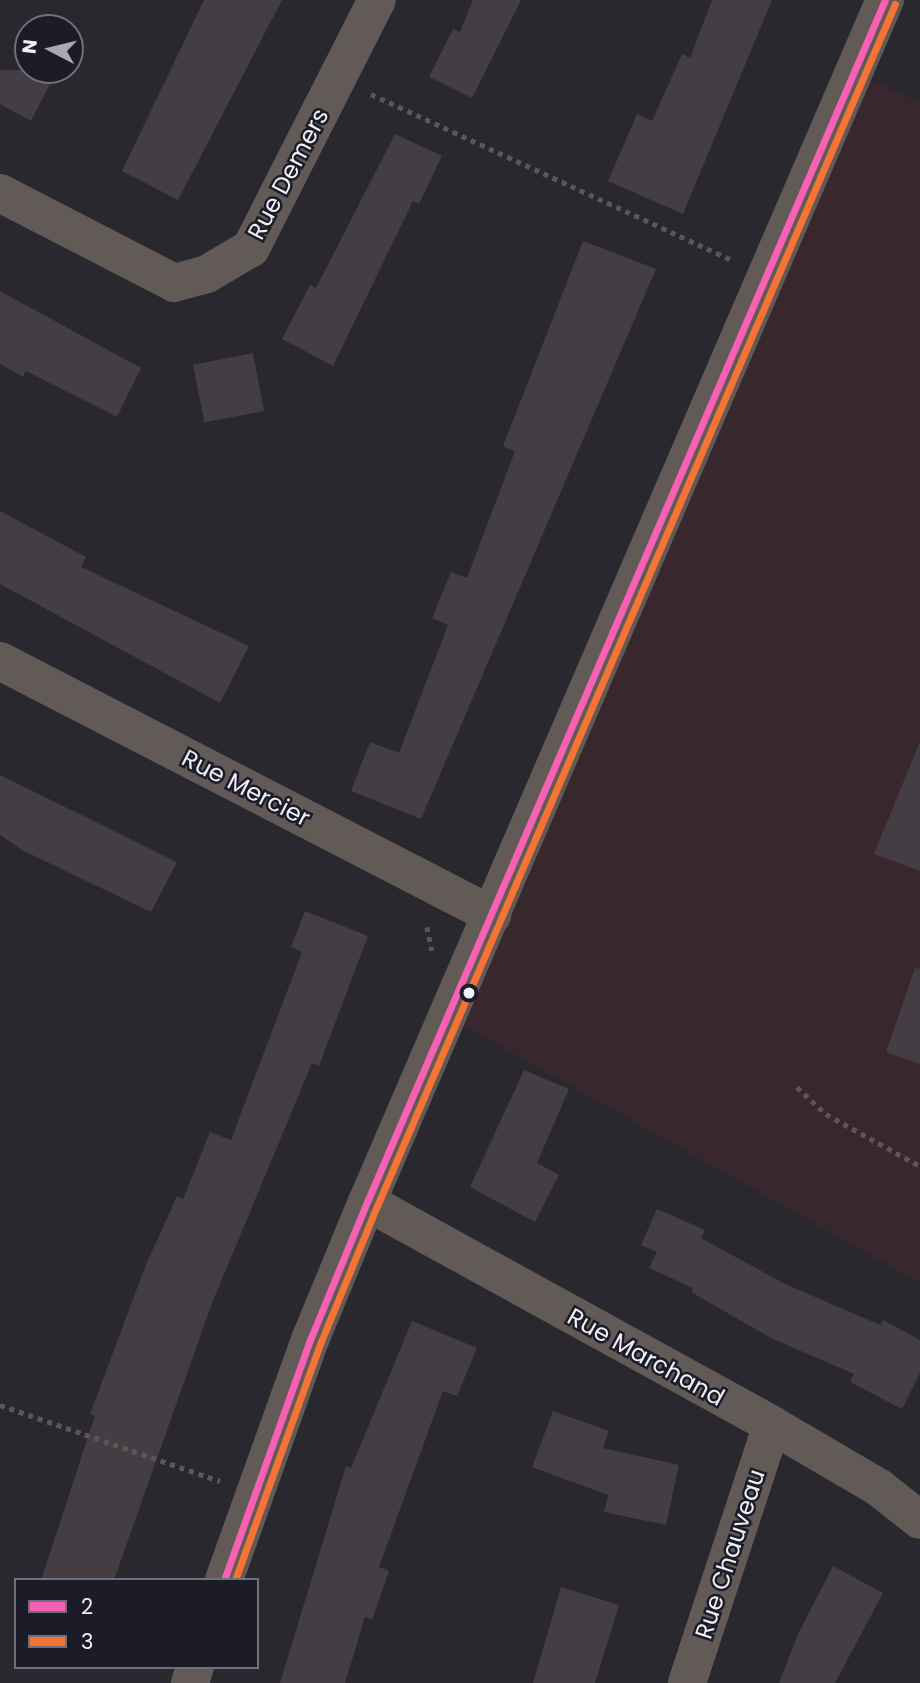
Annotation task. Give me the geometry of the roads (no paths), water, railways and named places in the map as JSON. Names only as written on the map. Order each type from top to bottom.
[{"type":"street","name":"Rue Demers","points":[[0,192],[174,283],[207,274],[250,248],[377,0]]},
{"type":"street","points":[[225,1578],[254,1493],[367,1202],[885,0]]},
{"type":"street","name":"Rue Mercier","points":[[0,662],[492,915]]},
{"type":"street","name":"Rue Marchand","points":[[367,1202],[772,1425],[878,1487],[920,1520]]},
{"type":"street","name":"Rue Chauveau","points":[[687,1683],[772,1425]]}]
